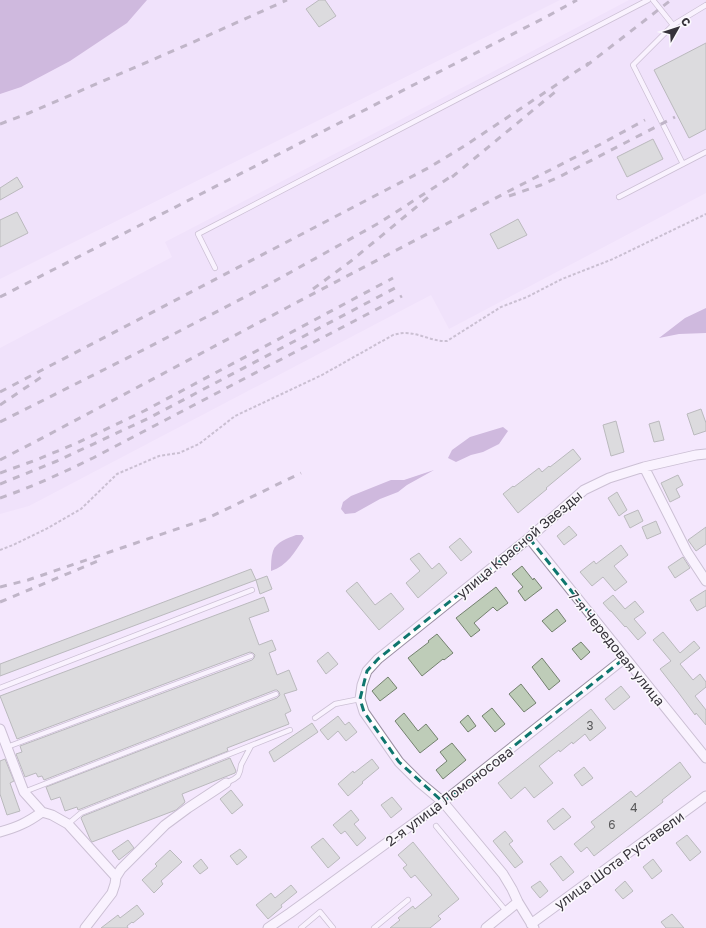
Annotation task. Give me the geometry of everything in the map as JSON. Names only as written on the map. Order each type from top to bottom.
[{"type":"street","name":"улица Красной Звезды","points":[[360,698],[362,685],[367,671],[378,658],[529,538],[584,490],[609,478],[644,467],[706,454]]},
{"type":"street","points":[[644,467],[687,552],[706,581]]},
{"type":"street","name":"7-я Чередовая улица","points":[[529,538],[706,758]]},
{"type":"street","name":"2-я улица Ломоносова","points":[[268,928],[290,914],[443,802],[625,658]]},
{"type":"street","points":[[360,698],[364,712],[399,762],[419,782],[443,802],[503,874],[532,926]]},
{"type":"street","points":[[1,732],[24,792],[42,812],[52,815],[68,824],[116,877]]},
{"type":"street","points":[[85,928],[112,893],[116,877],[121,869],[165,825],[226,783]]},
{"type":"street","name":"улица Шота Руставели","points":[[532,926],[706,796]]},
{"type":"street","points":[[0,832],[29,821],[42,812]]},
{"type":"street","points":[[486,928],[518,902]]},
{"type":"lane","points":[[215,268],[198,234],[648,0]]},
{"type":"lane","points":[[653,0],[672,25]]},
{"type":"lane","points":[[683,164],[633,65],[672,25],[706,6]]},
{"type":"lane","points":[[619,196],[706,152]]},
{"type":"lane","points":[[0,688],[252,590]]},
{"type":"lane","points":[[7,747],[251,656]]},
{"type":"lane","points":[[24,792],[276,694]]},
{"type":"lane","points":[[316,718],[335,704],[360,698]]},
{"type":"lane","points":[[68,824],[81,813],[290,730]]},
{"type":"lane","points":[[226,783],[238,776],[241,766],[251,746]]},
{"type":"lane","points":[[436,826],[506,911]]},
{"type":"lane","points":[[374,928],[408,900]]},
{"type":"lane","points":[[300,928],[320,912],[333,928]]},
{"type":"path","points":[[0,550],[46,529],[81,509],[117,474],[159,456],[179,453],[199,444],[235,416],[322,375],[393,335],[405,333],[416,334],[440,342],[447,341],[501,307],[527,297],[562,279],[613,259],[706,214]]},
{"type":"highlighted area","points":[[529,538],[625,658],[443,802],[399,762],[364,712],[360,699],[367,671],[378,659]]},
{"type":"shaded area","points":[[0,0],[560,0],[0,279]]},
{"type":"shaded area","points":[[0,0],[147,0],[127,23],[70,61],[21,87],[0,94]]},
{"type":"shaded area","points":[[629,0],[706,0],[706,193],[449,329],[431,295],[29,506],[0,514],[0,348],[172,257],[165,242]]},
{"type":"shaded area","points":[[706,308],[706,333],[679,334],[659,338],[685,318]]},
{"type":"shaded area","points":[[503,427],[508,431],[499,444],[483,452],[471,455],[456,462],[448,458],[452,450],[470,437]]},
{"type":"shaded area","points":[[434,470],[407,485],[398,492],[380,499],[355,513],[345,514],[341,509],[343,502],[351,496],[391,480],[404,480]]},
{"type":"shaded area","points":[[296,535],[302,535],[304,538],[290,558],[282,566],[271,571],[273,551],[277,545]]},
{"type":"building","points":[[319,0],[325,0],[336,16],[319,27],[306,9]]},
{"type":"building","points":[[706,43],[706,129],[689,138],[654,70]]},
{"type":"building","points":[[653,139],[663,159],[627,177],[617,157]]},
{"type":"building","points":[[17,177],[23,187],[0,200],[0,188]]},
{"type":"building","points":[[17,212],[28,233],[0,247],[0,220]]},
{"type":"building","points":[[518,219],[527,235],[498,249],[490,234]]},
{"type":"building","points":[[701,409],[706,423],[706,431],[694,435],[687,414]]},
{"type":"building","points":[[616,421],[624,452],[611,456],[603,425]]},
{"type":"building","points":[[659,421],[664,440],[654,442],[649,424]]},
{"type":"building","points":[[573,449],[581,459],[518,513],[503,494],[539,468],[542,472],[549,466],[550,467]]},
{"type":"building","points":[[678,475],[683,485],[676,489],[680,497],[670,502],[661,483]]},
{"type":"building","points":[[617,492],[627,510],[619,516],[608,498]]},
{"type":"building","points":[[638,510],[643,521],[630,528],[624,516]]},
{"type":"building","points":[[656,521],[661,533],[647,539],[642,527]]},
{"type":"building","points":[[569,526],[577,535],[564,545],[557,536]]},
{"type":"building","points":[[706,527],[706,544],[696,551],[688,540]]},
{"type":"building","points":[[460,538],[472,552],[461,561],[449,547]]},
{"type":"building","points":[[621,545],[628,555],[614,566],[627,582],[615,591],[603,577],[592,586],[580,572],[594,561],[596,564]]},
{"type":"building","points":[[419,553],[432,569],[439,563],[447,573],[418,598],[406,583],[420,571],[410,559]]},
{"type":"building","points":[[683,557],[690,568],[675,578],[668,567]]},
{"type":"building","points":[[522,566],[533,580],[534,578],[542,588],[525,601],[518,591],[523,587],[512,574]]},
{"type":"building","points":[[251,569],[256,580],[0,676],[0,664]]},
{"type":"building","points":[[267,576],[272,589],[260,594],[256,580]]},
{"type":"building","points":[[357,582],[375,605],[391,593],[404,609],[379,630],[346,591]]},
{"type":"building","points":[[496,587],[508,603],[497,611],[493,607],[474,623],[480,630],[471,637],[456,618]]},
{"type":"building","points":[[706,590],[706,606],[697,611],[690,600]]},
{"type":"building","points":[[613,595],[625,609],[635,601],[644,612],[634,619],[646,633],[638,640],[603,603]]},
{"type":"building","points":[[264,597],[269,611],[249,618],[259,645],[272,640],[276,650],[269,653],[277,675],[289,670],[297,690],[284,694],[291,711],[285,714],[289,724],[227,748],[228,751],[78,810],[77,807],[65,811],[60,797],[51,800],[46,787],[277,698],[280,695],[279,692],[275,690],[44,780],[42,776],[38,777],[36,773],[25,777],[16,754],[22,752],[20,746],[252,660],[255,655],[250,652],[17,739],[0,696]]},
{"type":"building","points":[[557,609],[566,621],[552,632],[542,621]]},
{"type":"building","points":[[663,632],[680,653],[694,641],[700,648],[680,664],[693,680],[700,674],[706,682],[706,687],[695,696],[706,710],[706,725],[696,713],[695,715],[660,669],[671,661],[653,640]]},
{"type":"building","points":[[437,634],[453,653],[422,676],[408,658]]},
{"type":"building","points":[[581,642],[590,652],[581,660],[572,649]]},
{"type":"building","points":[[328,652],[338,664],[326,674],[317,661]]},
{"type":"building","points":[[542,658],[560,681],[549,690],[532,667]]},
{"type":"building","points":[[388,677],[397,688],[380,701],[372,691]]},
{"type":"building","points":[[521,684],[536,703],[524,712],[509,694]]},
{"type":"building","points":[[621,686],[630,697],[614,710],[605,699]]},
{"type":"building","points":[[492,708],[505,724],[495,732],[482,716]]},
{"type":"building","points":[[591,709],[606,728],[590,741],[585,734],[560,752],[559,750],[539,766],[553,783],[534,798],[525,787],[511,799],[498,783]]},
{"type":"building","points":[[404,713],[418,731],[426,724],[438,739],[420,753],[395,721]]},
{"type":"building","points":[[468,715],[476,726],[468,732],[460,722]]},
{"type":"building","points":[[338,716],[345,725],[349,722],[357,732],[346,741],[338,731],[328,740],[320,730]]},
{"type":"building","points":[[312,723],[318,732],[274,762],[269,752]]},
{"type":"building","points":[[452,743],[466,760],[443,779],[436,770],[447,761],[440,752]]},
{"type":"building","points":[[230,758],[236,771],[235,773],[182,794],[185,802],[176,810],[92,842],[90,839],[81,818],[83,816]]},
{"type":"building","points":[[5,759],[14,781],[10,783],[20,811],[7,815],[0,794],[0,761]]},
{"type":"building","points":[[372,759],[379,768],[348,796],[338,784],[353,771],[354,773]]},
{"type":"building","points":[[680,762],[691,777],[662,800],[663,802],[594,856],[587,847],[581,852],[574,844],[595,827],[591,822],[631,791],[636,797]]},
{"type":"building","points":[[584,767],[593,778],[582,786],[574,775]]},
{"type":"building","points":[[231,790],[243,805],[232,814],[220,799]]},
{"type":"building","points":[[392,797],[402,809],[391,818],[381,805]]},
{"type":"building","points":[[563,808],[571,817],[554,830],[547,821]]},
{"type":"building","points":[[351,810],[359,820],[354,824],[366,838],[357,846],[345,831],[341,834],[333,825]]},
{"type":"building","points":[[505,831],[513,841],[509,844],[523,862],[515,868],[493,841]]},
{"type":"building","points":[[687,835],[701,852],[690,861],[676,843]]},
{"type":"building","points":[[323,838],[340,858],[328,868],[311,847]]},
{"type":"building","points":[[128,840],[134,848],[119,860],[112,851]]},
{"type":"building","points":[[413,842],[459,899],[438,916],[441,919],[430,928],[390,928],[400,920],[398,918],[413,906],[415,909],[432,895],[415,875],[411,878],[403,868],[407,865],[398,855]]},
{"type":"building","points":[[240,849],[247,857],[237,865],[230,856]]},
{"type":"building","points":[[170,850],[182,862],[161,881],[163,884],[154,893],[142,880],[157,866],[155,864]]},
{"type":"building","points":[[561,856],[574,872],[563,881],[550,864]]},
{"type":"building","points":[[201,859],[208,868],[200,874],[193,866]]},
{"type":"building","points":[[653,859],[662,871],[652,879],[643,867]]},
{"type":"building","points":[[540,881],[548,891],[540,898],[531,887]]},
{"type":"building","points":[[625,881],[633,891],[623,899],[615,890]]},
{"type":"building","points":[[291,885],[297,892],[281,905],[282,907],[268,919],[256,905],[271,893],[275,898]]},
{"type":"building","points":[[137,905],[144,914],[127,926],[128,928],[101,928],[118,915],[120,918]]},
{"type":"building","points":[[672,914],[684,928],[666,928],[661,922]]},
{"type":"railway","points":[[0,124],[189,44],[287,0]]},
{"type":"railway","points":[[0,297],[577,0]]},
{"type":"railway","points":[[586,66],[671,0]]},
{"type":"railway","points":[[0,392],[430,167],[466,145],[589,63]]},
{"type":"railway","points":[[452,177],[555,92]]},
{"type":"railway","points":[[509,196],[541,185],[561,176],[675,117]]},
{"type":"railway","points":[[0,460],[645,120]]},
{"type":"railway","points":[[0,422],[264,287],[379,223],[455,174]]},
{"type":"railway","points":[[313,289],[351,261],[432,194]]},
{"type":"railway","points":[[0,473],[77,443],[144,411],[393,278]]},
{"type":"railway","points":[[0,484],[57,461],[149,418],[397,287]]},
{"type":"railway","points":[[0,498],[47,480],[93,458],[402,296]]},
{"type":"railway","points":[[0,405],[46,374]]},
{"type":"railway","points":[[0,587],[28,580],[206,519],[301,473]]},
{"type":"railway","points":[[0,602],[98,561]]}]
